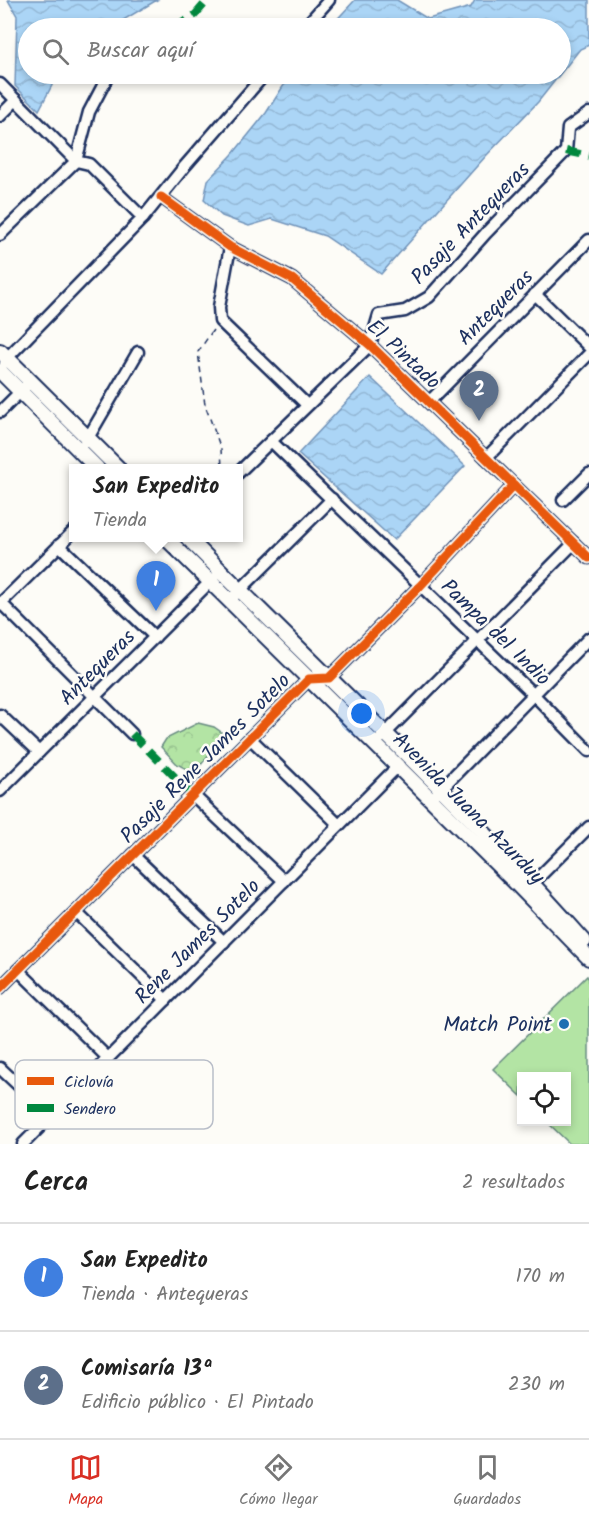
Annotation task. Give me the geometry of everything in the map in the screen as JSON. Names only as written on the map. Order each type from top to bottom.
[{"type":"main road","points":[[3,354],[25,387]]},
{"type":"main road","points":[[0,371],[25,387],[83,443],[112,464]]},
{"type":"main road","points":[[83,443],[95,464]]},
{"type":"main road","name":"Avenida Juana Azurduy","points":[[174,542],[216,576],[329,678],[440,789],[587,949]]},
{"type":"main road","name":"Avenida Juana Azurduy","points":[[192,542],[216,576]]},
{"type":"main road","name":"Avenida Juana Azurduy","points":[[235,595],[309,680],[430,799],[529,888]]},
{"type":"street","points":[[313,18],[329,0]]},
{"type":"street","points":[[0,84],[76,161],[89,164],[143,218]]},
{"type":"street","points":[[0,235],[76,161],[89,112],[104,84]]},
{"type":"street","points":[[0,371],[3,354],[143,218],[185,165],[256,84]]},
{"type":"street","points":[[0,116],[16,100]]},
{"type":"street","name":"Pasaje Antequeras","points":[[370,345],[379,315],[405,311],[429,297],[486,233],[566,151],[568,128],[589,113]]},
{"type":"street","name":"El Pintado","points":[[161,197],[230,247],[292,279],[370,345],[589,558]]},
{"type":"street","name":"Antequeras","points":[[429,402],[589,240]]},
{"type":"street","points":[[230,247],[219,307],[220,321],[307,405]]},
{"type":"street","points":[[535,294],[589,347]]},
{"type":"street","points":[[243,467],[370,345]]},
{"type":"street","points":[[83,443],[138,352]]},
{"type":"street","points":[[486,458],[589,354]]},
{"type":"street","points":[[0,412],[25,387]]},
{"type":"street","name":"Pampa del Indio","points":[[271,441],[478,640],[589,751]]},
{"type":"street","points":[[563,500],[589,474]]},
{"type":"street","points":[[329,678],[420,586],[514,485]]},
{"type":"street","points":[[235,595],[332,499]]},
{"type":"street","points":[[69,536],[0,603],[132,734]]},
{"type":"street","points":[[375,744],[574,543]]},
{"type":"street","points":[[59,545],[155,637]]},
{"type":"street","name":"Antequeras","points":[[0,792],[216,576]]},
{"type":"street","points":[[430,799],[589,638]]},
{"type":"street","name":"Pasaje Rene James Sotelo","points":[[0,988],[309,680],[329,678]]},
{"type":"street","points":[[0,715],[39,752]]},
{"type":"street","points":[[250,738],[339,825]]},
{"type":"street","name":"Rene James Sotelo","points":[[108,1058],[398,766]]},
{"type":"street","points":[[193,795],[284,881]]},
{"type":"street","points":[[529,888],[589,827]]},
{"type":"street","points":[[133,855],[224,942]]},
{"type":"street","points":[[76,912],[166,1000]]},
{"type":"street","points":[[18,970],[108,1058]]},
{"type":"street","points":[[0,1068],[15,1082]]},
{"type":"street","name":"Rene James Sotelo","points":[[23,1144],[38,1129]]},
{"type":"path","points":[[220,321],[198,352],[205,405],[221,449],[222,464]]},
{"type":"green space","points":[[198,723],[214,727],[224,734],[220,746],[194,773],[177,764],[161,747],[166,739]]},
{"type":"green space","name":"Match Point","points":[[587,976],[589,979],[589,1144],[570,1144],[551,1126],[571,1126],[571,1072],[517,1072],[517,1092],[493,1069]]},
{"type":"water","points":[[8,0],[157,0],[127,18],[18,18],[18,84],[53,84],[39,110],[15,86],[17,16]]},
{"type":"water","points":[[355,0],[397,0],[426,18],[338,18]]},
{"type":"water","points":[[475,0],[589,0],[589,45],[580,49],[571,60],[571,18],[432,18],[471,7]]},
{"type":"water","points":[[285,84],[552,84],[381,274],[325,236],[272,219],[249,226],[222,216],[204,200],[208,180],[266,113]]},
{"type":"water","points":[[370,377],[465,466],[394,540],[298,454]]},
{"type":"marked path","points":[[190,18],[208,0]]},
{"type":"marked path","points":[[566,151],[589,156]]},
{"type":"marked path","points":[[132,734],[193,795]]},
{"type":"cycle path","points":[[161,197],[230,247],[292,279],[370,345],[589,558]]},
{"type":"cycle path","points":[[0,988],[309,679],[329,678],[420,586],[514,485]]},
{"type":"place","name":"Comisaría 13ª","points":[[479,421]]},
{"type":"place","name":"San Expedito","points":[[156,611]]},
{"type":"place","name":"Match Point","points":[[564,1024]]}]
